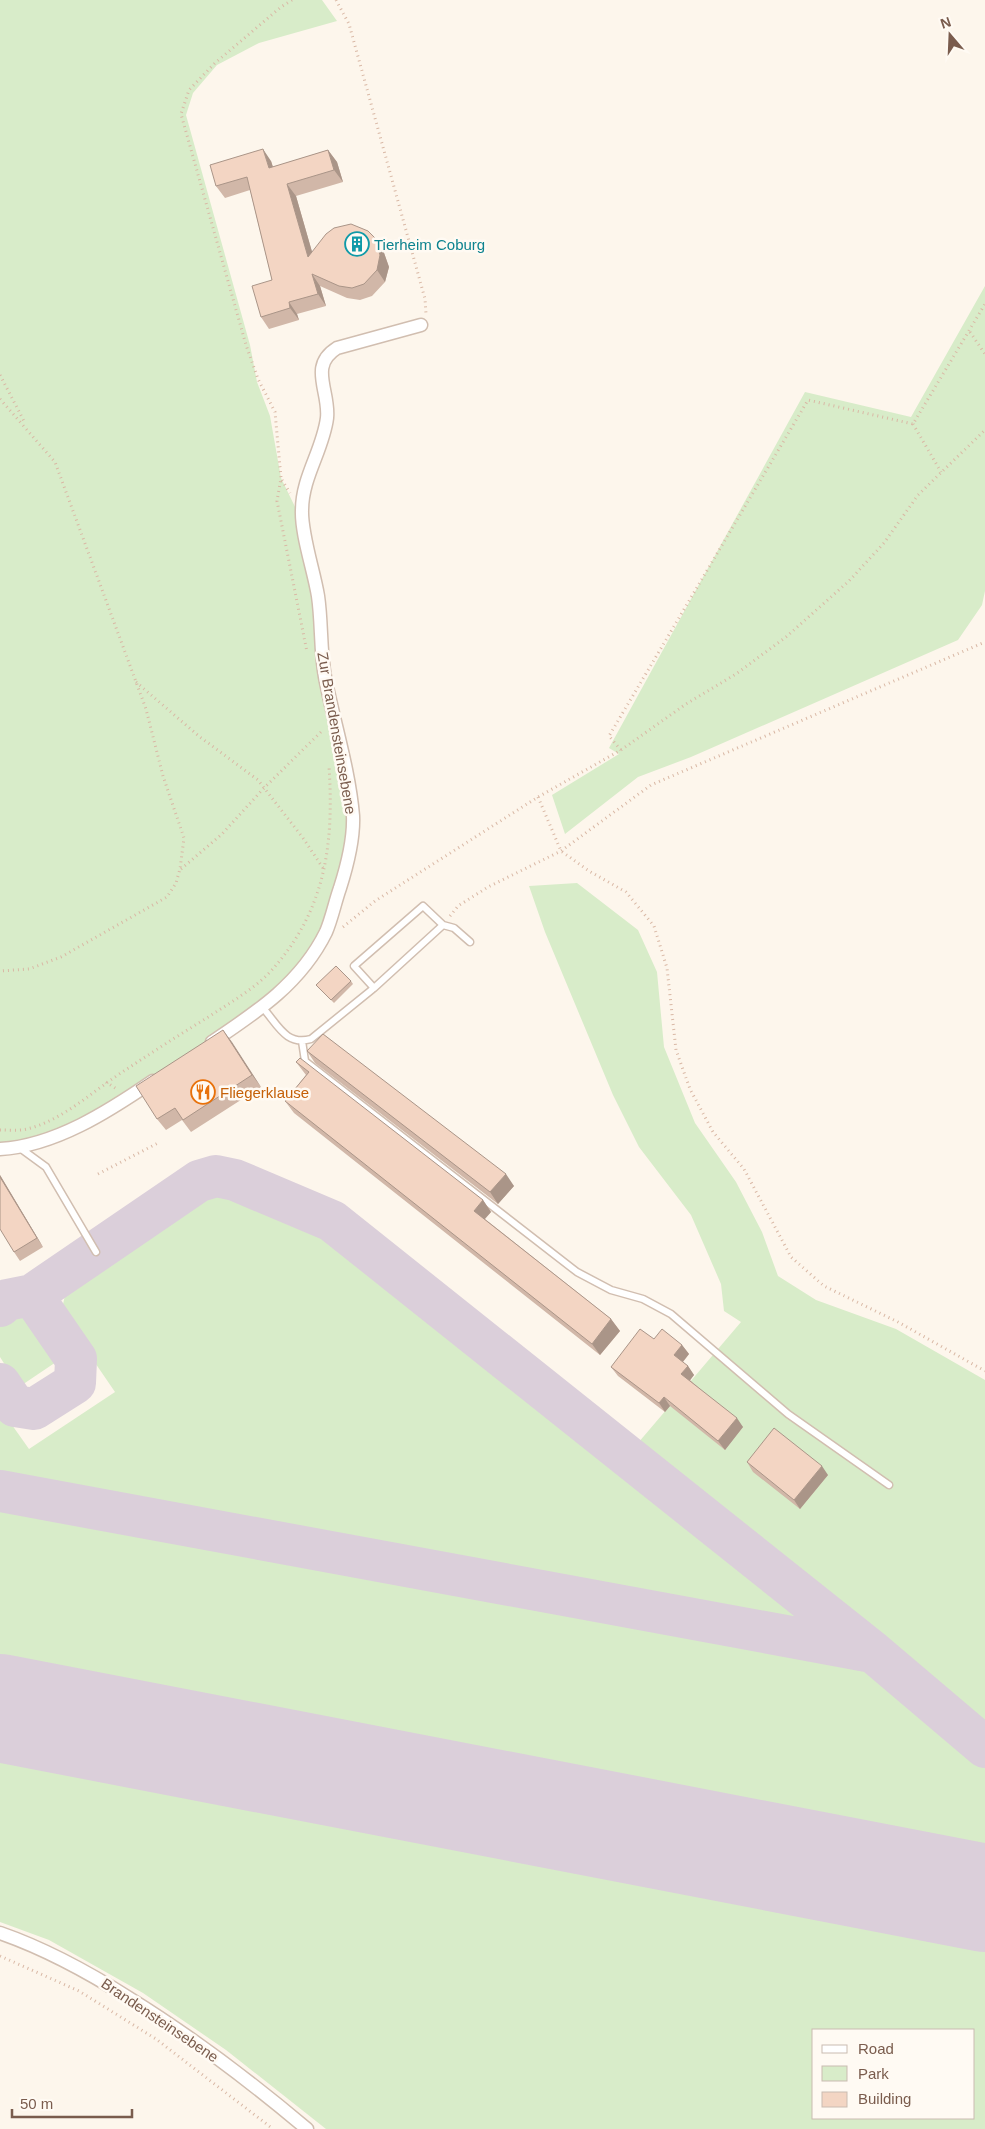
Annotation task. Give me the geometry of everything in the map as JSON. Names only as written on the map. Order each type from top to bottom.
[{"type":"street","name":"Zur Brandensteinsebene","points":[[200,1050],[263,1008],[298,974],[326,931],[345,872],[353,818],[346,772],[324,675],[317,587],[302,511],[304,494],[310,469],[323,440],[327,416],[321,372],[322,364],[331,352],[337,348],[420,325]]},
{"type":"street","points":[[0,1149],[20,1148],[57,1136],[128,1098],[160,1076]]},
{"type":"street","name":"Brandensteinsebene","points":[[0,1933],[51,1953],[92,1975],[174,2026],[257,2087],[307,2129]]},
{"type":"lane","points":[[374,988],[354,966],[423,906],[444,925],[454,928],[470,942]]},
{"type":"lane","points":[[263,1008],[286,1036],[302,1042],[311,1039],[327,1028],[374,988],[444,925]]},
{"type":"lane","points":[[302,1042],[305,1061],[577,1272],[611,1290],[643,1299],[671,1314],[788,1414],[889,1485]]},
{"type":"lane","points":[[20,1148],[46,1167],[96,1252]]},
{"type":"path","points":[[292,0],[281,7],[215,63],[189,90],[181,114],[246,345],[258,379],[275,412],[281,478],[277,501],[307,655]]},
{"type":"path","points":[[336,0],[348,24],[425,299],[426,316],[420,325]]},
{"type":"path","points":[[913,424],[970,332],[985,304]]},
{"type":"path","points":[[970,332],[985,354]]},
{"type":"path","points":[[0,375],[27,428]]},
{"type":"path","points":[[0,399],[55,462],[146,709],[163,776],[184,838],[180,869],[176,882],[167,897],[112,930],[61,957],[29,969],[0,971]]},
{"type":"path","points":[[621,750],[609,736],[808,400],[913,424],[941,472]]},
{"type":"path","points":[[337,933],[375,901],[538,797],[621,750],[686,704],[736,674],[786,637],[849,581],[884,543],[918,495],[985,430]]},
{"type":"path","points":[[444,925],[458,906],[488,887],[561,850],[651,785],[773,731],[985,642]]},
{"type":"path","points":[[135,681],[200,737],[258,780],[324,869]]},
{"type":"path","points":[[320,721],[324,740]]},
{"type":"path","points":[[180,869],[222,834],[264,788],[322,731],[335,724]]},
{"type":"path","points":[[0,1130],[25,1129],[54,1120],[106,1082],[248,990],[271,971],[300,932],[316,902],[329,845],[332,806],[328,757]]},
{"type":"path","points":[[538,797],[561,850],[588,871],[626,892],[654,926],[667,968],[676,1050],[690,1088],[713,1132],[744,1170],[791,1256],[824,1286],[898,1322],[985,1371]]},
{"type":"path","points":[[98,1174],[160,1142]]},
{"type":"path","points":[[0,1956],[78,1991],[156,2038],[273,2129]]},
{"type":"green space","points":[[0,0],[322,0],[337,21],[259,43],[217,65],[193,93],[186,115],[250,345],[257,382],[270,416],[281,478],[298,513],[312,580],[320,677],[350,819],[340,876],[323,931],[304,962],[262,1005],[130,1093],[56,1134],[0,1148]]},
{"type":"green space","points":[[985,286],[985,591],[982,605],[958,640],[691,757],[638,777],[565,834],[552,795],[619,754],[609,748],[805,392],[911,417]]},
{"type":"green space","points":[[577,883],[638,930],[657,972],[664,1047],[695,1123],[736,1182],[762,1232],[778,1276],[816,1300],[896,1329],[985,1380],[985,2129],[326,2129],[226,2050],[143,1993],[49,1940],[0,1922],[0,1408],[29,1449],[115,1392],[61,1313],[66,1291],[205,1193],[227,1191],[302,1215],[337,1233],[621,1463],[741,1322],[724,1311],[721,1284],[691,1215],[639,1147],[613,1095],[545,932],[529,886]]},
{"type":"green space","points":[[16,1314],[34,1318],[62,1358],[19,1387],[0,1357],[0,1326]]},
{"type":"building","name":"Tierheim Coburg","points":[[263,149],[269,168],[328,150],[334,170],[287,184],[308,257],[326,234],[334,228],[351,224],[368,231],[375,238],[380,255],[377,270],[364,284],[352,288],[339,286],[312,274],[318,294],[289,302],[290,308],[261,317],[252,286],[272,280],[247,177],[216,186],[210,165]]},
{"type":"building","points":[[336,966],[351,981],[331,1000],[316,985]]},
{"type":"building","name":"Fliegerklause","points":[[223,1030],[252,1075],[183,1120],[175,1108],[157,1119],[136,1086]]},
{"type":"building","points":[[323,1034],[506,1174],[490,1192],[307,1051]]},
{"type":"building","points":[[300,1058],[483,1200],[474,1211],[611,1319],[592,1344],[285,1101],[309,1072],[296,1062]]},
{"type":"building","points":[[0,1177],[37,1238],[14,1252],[0,1229]]},
{"type":"building","points":[[640,1329],[654,1339],[662,1329],[682,1345],[674,1355],[688,1366],[681,1374],[737,1418],[718,1441],[664,1397],[659,1403],[611,1367]]},
{"type":"building","points":[[774,1428],[822,1466],[794,1500],[747,1462]]},
{"type":"taxiway","points":[[0,1306],[7,1300],[32,1295],[199,1181],[216,1176],[235,1180],[332,1221],[873,1652],[985,1747]]},
{"type":"taxiway","points":[[0,1384],[15,1406],[34,1409],[75,1383],[76,1359],[32,1295]]},
{"type":"taxiway","points":[[0,1491],[867,1651]]},
{"type":"runway","points":[[0,1708],[985,1898]]},
{"type":"place","name":"Tierheim Coburg","points":[[357,244]]},
{"type":"place","name":"Fliegerklause","points":[[203,1092]]}]
